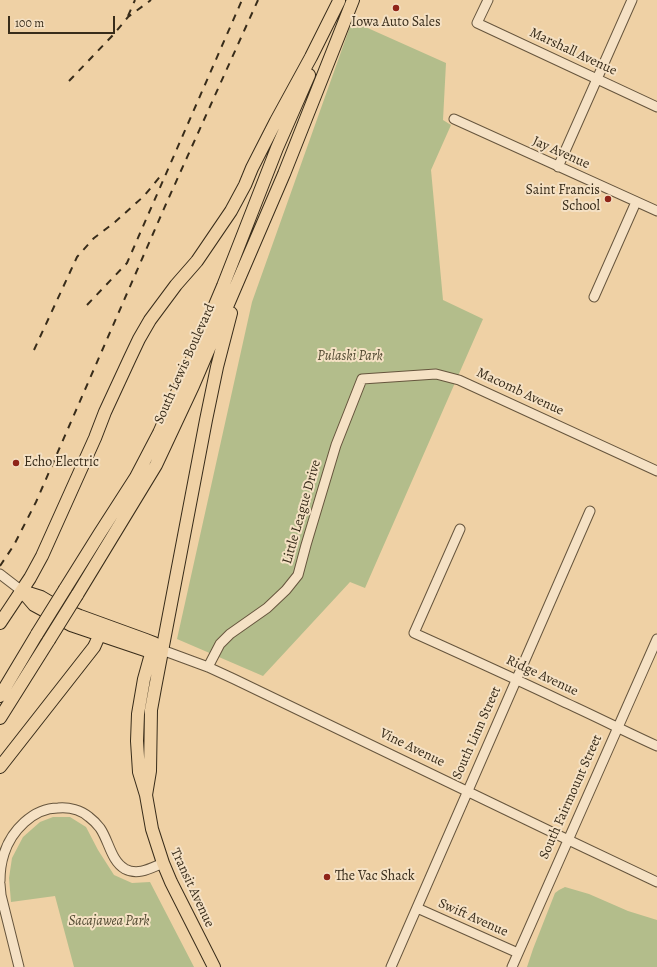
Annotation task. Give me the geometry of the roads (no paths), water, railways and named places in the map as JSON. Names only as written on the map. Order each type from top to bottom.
[{"type":"main road","name":"South Lewis Boulevard","points":[[0,718],[156,465],[193,386],[284,174],[353,0]]},
{"type":"main road","name":"South Lewis Boulevard","points":[[0,696],[100,532],[136,477],[162,426],[193,358],[223,286],[277,148],[320,53],[339,1]]},
{"type":"main road","points":[[0,623],[30,578],[48,545],[105,412],[139,339],[150,320],[176,285],[197,261],[231,211],[339,1]]},
{"type":"main road","name":"Transit Avenue","points":[[214,967],[170,882],[152,829],[146,795],[150,771],[151,710],[156,648],[217,367],[244,266]]},
{"type":"main road","points":[[22,591],[41,597],[58,607],[80,616],[99,629],[156,648]]},
{"type":"main road","points":[[0,767],[94,647],[99,629]]},
{"type":"street","name":"Marshall Avenue","points":[[488,0],[476,23],[657,107]]},
{"type":"street","points":[[558,167],[632,0]]},
{"type":"street","name":"Jay Avenue","points":[[454,119],[657,211]]},
{"type":"street","points":[[594,296],[636,202]]},
{"type":"street","name":"Macomb Avenue","points":[[362,379],[436,374],[459,380],[657,471]]},
{"type":"street","name":"Little League Drive","points":[[208,668],[220,644],[230,634],[267,608],[286,590],[298,575],[336,446],[362,379]]},
{"type":"street","name":"South Linn Street","points":[[391,967],[590,511]]},
{"type":"street","name":"Ridge Avenue","points":[[460,529],[414,633],[657,746]]},
{"type":"street","points":[[0,574],[22,591]]},
{"type":"street","name":"South Fairmount Street","points":[[512,967],[657,639]]},
{"type":"street","name":"Vine Avenue","points":[[156,648],[234,679],[657,882]]},
{"type":"street","points":[[19,967],[1,895],[1,868],[4,853],[10,841],[19,828],[34,814],[52,808],[64,808],[76,810],[88,816],[99,827],[115,858],[126,870],[140,872],[163,863]]},
{"type":"street","name":"Swift Avenue","points":[[417,908],[518,953]]},
{"type":"railway","points":[[128,16],[135,0]]},
{"type":"railway","points":[[69,81],[114,34],[128,17],[151,0]]},
{"type":"railway","points":[[87,305],[127,263],[242,0]]},
{"type":"railway","points":[[0,566],[14,545],[36,502],[166,204],[258,0]]},
{"type":"railway","points":[[34,350],[77,257],[94,238],[115,222],[144,196],[163,173]]},
{"type":"place","name":"Iowa Auto Sales","points":[[396,8]]},
{"type":"place","name":"Saint Francis School","points":[[608,199]]},
{"type":"place","name":"Echo Electric","points":[[16,463]]},
{"type":"place","name":"The Vac Shack","points":[[327,877]]},
{"type":"park label","name":"Pulaski Park","points":[[350,357]]},
{"type":"park label","name":"Sacajawea Park","points":[[109,922]]}]
